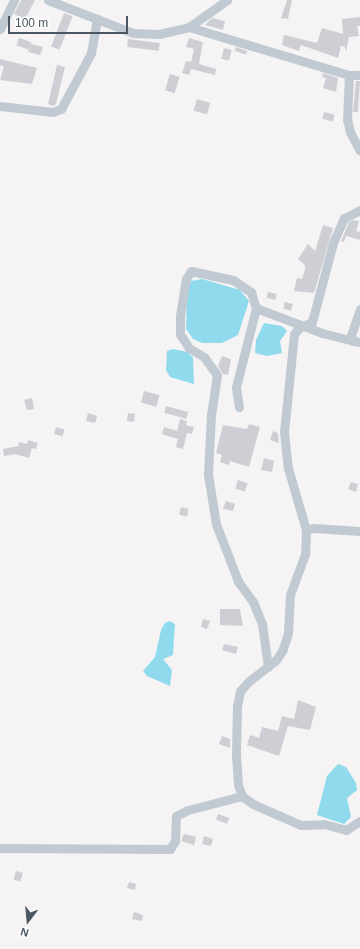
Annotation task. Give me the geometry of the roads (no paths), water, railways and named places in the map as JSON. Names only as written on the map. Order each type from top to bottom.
[{"type":"street","points":[[0,29],[14,0]]},
{"type":"street","points":[[48,0],[133,33],[159,34],[189,27],[227,0]]},
{"type":"street","points":[[0,106],[52,112],[62,109],[91,53],[97,19]]},
{"type":"street","points":[[189,27],[349,75],[360,75]]},
{"type":"street","points":[[349,75],[347,119],[350,132],[360,150]]},
{"type":"street","points":[[360,210],[344,218],[333,243],[312,322],[300,327],[294,334],[284,432],[288,468],[306,530],[306,554],[290,595],[288,633],[282,651],[268,667],[249,681],[240,691],[237,706],[237,770],[238,785],[242,796],[253,804],[301,826],[324,824],[346,830],[360,821]]},
{"type":"street","points":[[239,407],[236,387],[256,308],[251,292],[245,286],[233,280],[191,271],[182,292],[180,334],[189,348],[204,357],[217,375],[211,415],[208,474],[210,494],[216,524],[238,581],[253,602],[262,624],[268,667]]},
{"type":"street","points":[[256,308],[305,326],[357,342]]},
{"type":"street","points":[[357,342],[351,335],[360,309]]},
{"type":"street","points":[[306,530],[314,528],[360,531]]},
{"type":"street","points":[[0,848],[170,849],[176,841],[176,816],[188,810],[242,796]]},
{"type":"water","points":[[202,279],[240,290],[249,301],[238,335],[222,343],[202,343],[193,339],[186,329],[187,293],[191,281]]},
{"type":"water","points":[[264,323],[282,326],[287,331],[280,341],[282,353],[267,356],[255,353],[256,340]]},
{"type":"water","points":[[173,349],[188,352],[193,358],[194,384],[170,377],[166,370],[167,351]]},
{"type":"water","points":[[170,621],[175,624],[173,655],[163,659],[172,670],[170,686],[147,676],[143,671],[155,657],[161,630],[165,623]]},
{"type":"water","points":[[338,764],[346,767],[356,783],[357,790],[347,798],[351,817],[344,824],[317,815],[327,776]]}]
